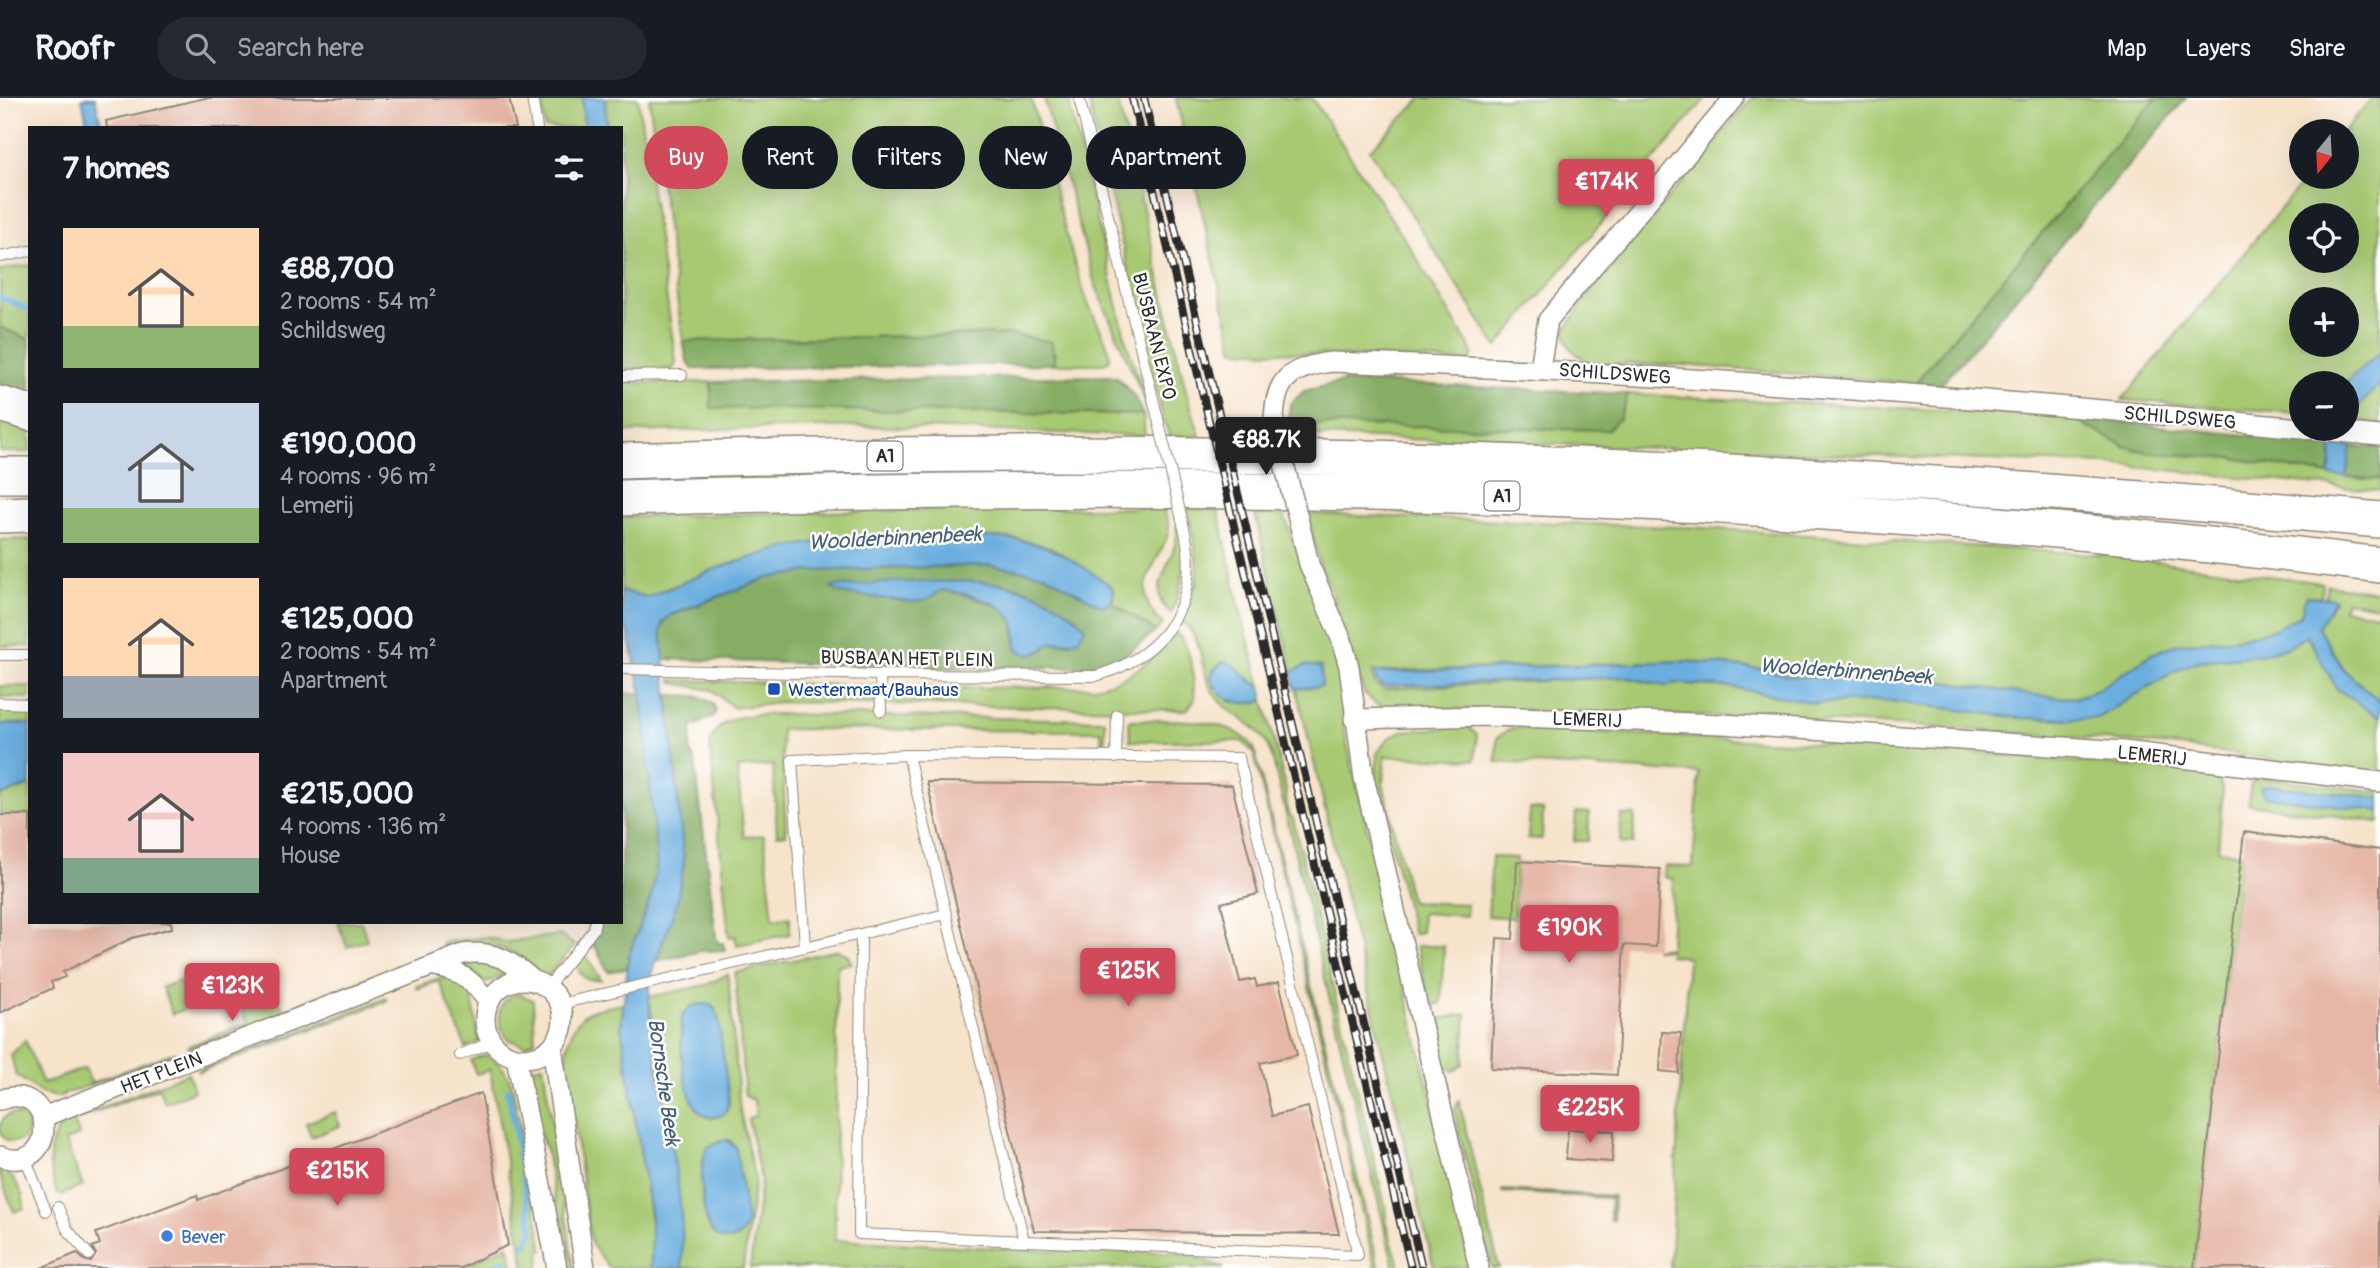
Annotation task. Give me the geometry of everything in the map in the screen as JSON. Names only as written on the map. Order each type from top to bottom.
[{"type":"highway","points":[[0,404],[28,412]]},
{"type":"highway","name":"A1","points":[[623,461],[1024,455],[1323,457],[1763,474],[2192,502],[2380,520]]},
{"type":"highway","points":[[0,475],[28,475]]},
{"type":"highway","name":"A1","points":[[623,498],[1125,489],[1515,496],[1997,524],[2183,540],[2380,565]]},
{"type":"highway","points":[[0,515],[28,514]]},
{"type":"street","points":[[1540,368],[1548,320],[1734,98]]},
{"type":"street","name":"SCHILDSWEG","points":[[1354,719],[1349,667],[1342,641],[1309,564],[1274,425],[1275,402],[1281,384],[1306,365],[1331,362],[1540,368],[1966,397],[2289,427]]},
{"type":"street","points":[[2359,434],[2380,436]]},
{"type":"street","name":"LEMERIJ","points":[[1354,719],[1485,716],[1723,724],[2124,751],[2380,782]]},
{"type":"street","points":[[1354,719],[1364,778],[1479,1268]]},
{"type":"street","name":"HET PLEIN","points":[[43,1117],[463,954],[488,953],[510,960],[541,985]]},
{"type":"street","points":[[435,967],[452,970],[468,978],[489,1003]]},
{"type":"street","points":[[518,981],[541,985],[560,1004],[562,1029],[552,1047],[537,1056],[516,1057],[506,1054],[492,1042],[485,1023],[489,1003],[506,985],[518,981]]},
{"type":"street","points":[[552,1047],[585,1268]]},
{"type":"street","points":[[516,1057],[555,1266]]},
{"type":"street","points":[[0,1156],[13,1159],[26,1157],[42,1142],[43,1117],[38,1108],[25,1099],[1,1096]]},
{"type":"lane","points":[[532,98],[537,126]]},
{"type":"lane","name":"BUSBAAN EXPO","points":[[1079,98],[1183,524],[1189,570],[1185,595],[1173,623]]},
{"type":"lane","points":[[0,257],[28,251]]},
{"type":"lane","points":[[623,376],[682,375]]},
{"type":"lane","name":"BUSBAAN HET PLEIN","points":[[627,669],[880,675],[1096,676],[1126,666],[1139,657],[1173,623]]},
{"type":"lane","points":[[0,655],[28,655]]},
{"type":"lane","points":[[880,675],[881,711]]},
{"type":"lane","points":[[0,703],[28,704]]},
{"type":"lane","points":[[1116,758],[1117,715]]},
{"type":"lane","points":[[908,755],[1024,1241]]},
{"type":"lane","points":[[805,946],[792,760],[908,755],[1239,758],[1358,1255],[859,1234],[862,934]]},
{"type":"lane","points":[[560,1004],[946,914]]},
{"type":"lane","points":[[541,985],[593,930],[594,924]]},
{"type":"lane","points":[[460,1055],[492,1042]]},
{"type":"lane","points":[[26,1157],[46,1211]]},
{"type":"lane","points":[[58,1207],[67,1229],[89,1255]]},
{"type":"green space","points":[[541,98],[582,98],[584,126],[545,126]]},
{"type":"green space","points":[[605,98],[638,98],[644,140],[644,189],[651,189],[676,363],[673,369],[623,369],[623,126],[607,126]]},
{"type":"green space","points":[[649,98],[1031,98],[1038,126],[979,126],[979,189],[1054,189],[1087,301],[1108,348],[1109,360],[1103,364],[1055,364],[1055,353],[1012,334],[683,341],[662,189],[728,189],[728,126],[653,126]]},
{"type":"green space","points":[[1044,98],[1068,98],[1086,173],[1086,189],[1090,189],[1126,341],[1153,420],[1095,284],[1069,189],[1072,189],[1072,126],[1052,126]]},
{"type":"green space","points":[[1088,98],[1117,98],[1124,126],[1095,126]]},
{"type":"green space","points":[[1176,98],[1312,98],[1411,249],[1473,353],[1470,362],[1234,350],[1197,189],[1246,189],[1246,126],[1182,126]]},
{"type":"green space","points":[[1422,98],[1706,98],[1497,347],[1370,150]]},
{"type":"green space","points":[[1752,98],[2156,98],[1915,383],[1682,365],[1591,363],[1580,357],[1569,345],[1566,329],[1588,294]]},
{"type":"green space","points":[[2156,98],[2186,98],[1941,385],[1915,383]]},
{"type":"green space","points":[[2372,98],[2380,98],[2380,352],[2359,371],[2289,371],[2289,412],[2122,400],[2297,189],[2359,189],[2359,119],[2354,119]]},
{"type":"green space","points":[[1109,189],[1138,189],[1186,391],[1200,436],[1170,436],[1163,419]]},
{"type":"green space","points":[[28,265],[28,339],[0,327],[0,270]]},
{"type":"green space","points":[[0,327],[28,339],[28,398],[0,389]]},
{"type":"green space","points":[[1012,334],[1052,342],[1055,364],[693,369],[687,361],[683,341]]},
{"type":"green space","points":[[1117,377],[1134,396],[1143,415],[711,408],[711,382]]},
{"type":"green space","points":[[1346,381],[1628,394],[1619,419],[1607,430],[1288,424],[1290,404],[1304,391]]},
{"type":"green space","points":[[711,382],[711,407],[1143,415],[1145,436],[864,426],[623,432],[623,383]]},
{"type":"green space","points":[[2380,383],[2380,427],[2359,419],[2359,407]]},
{"type":"green space","points":[[1628,394],[2070,417],[2124,446],[2233,458],[2329,475],[2380,480],[2380,491],[2105,464],[1291,435],[1288,424],[1619,419]]},
{"type":"green space","points":[[0,414],[28,422],[28,452],[0,452]]},
{"type":"green space","points":[[2070,417],[2333,444],[2329,475],[2233,458],[2150,453],[2124,446]]},
{"type":"green space","points":[[2351,446],[2380,448],[2380,480],[2346,477]]},
{"type":"green space","points":[[995,508],[1163,508],[1169,525],[1168,534],[1145,590],[1152,612],[1163,624],[1156,631],[1111,602],[1114,595],[1111,586],[1053,548],[1018,539],[988,537],[819,542],[648,597],[623,591],[623,517]]},
{"type":"green space","points":[[1187,509],[1218,509],[1239,606],[1261,686],[1224,661],[1213,670],[1213,686],[1231,702],[1264,700],[1286,790],[1287,811],[1293,819],[1387,1214],[1386,1223],[1400,1268],[1394,1268],[1272,756],[1260,734],[1229,710],[1214,694],[1205,675],[1196,639],[1182,621],[1193,586],[1196,587],[1197,577],[1195,547]]},
{"type":"green space","points":[[1255,514],[1284,515],[1335,652],[1341,684],[1344,731],[1471,1268],[1434,1268]]},
{"type":"green space","points":[[1307,514],[1704,528],[2108,555],[2323,583],[2321,597],[2306,596],[2301,615],[2275,629],[2239,638],[2177,644],[2152,654],[2097,690],[2075,698],[2041,696],[1896,675],[1795,677],[1763,669],[1684,661],[1372,672],[1374,683],[1383,689],[1625,677],[1665,686],[1673,683],[1731,687],[1815,703],[1890,701],[2021,718],[2082,719],[2098,718],[2175,671],[2199,661],[2259,655],[2289,647],[2307,635],[2337,688],[2380,718],[2380,775],[2187,748],[1967,730],[1678,715],[1388,708],[1376,704],[1364,693],[1332,592],[1320,566]]},
{"type":"green space","points":[[1176,525],[1184,544],[1184,568],[1171,613],[1162,604],[1159,594],[1160,584],[1174,549]]},
{"type":"green space","points":[[28,539],[28,646],[0,646],[0,540]]},
{"type":"green space","points":[[991,565],[1044,574],[1100,605],[1111,602],[1156,631],[1124,656],[1105,664],[1081,667],[943,668],[664,659],[661,629],[667,617],[767,578],[810,571]],"holes":[[[999,583],[1040,596],[1077,618],[1071,643],[1049,643],[1036,654],[1017,649],[1014,621],[1002,608],[959,593],[943,590],[912,602],[840,593]]]},
{"type":"green space","points":[[2327,585],[2380,592],[2380,606],[2346,601],[2343,609],[2380,614],[2380,702],[2343,669],[2318,627],[2335,600],[2325,597]]},
{"type":"green space","points":[[1176,633],[1186,647],[1192,673],[1195,699],[1187,710],[779,702],[734,708],[712,690],[673,683],[672,680],[942,688],[1093,687],[1117,680],[1139,668],[1159,652]]},
{"type":"green space","points":[[0,686],[28,686],[28,698],[0,697]]},
{"type":"green space","points":[[623,693],[642,694],[657,864],[652,894],[631,948],[627,968],[608,972],[596,948],[590,943],[600,924],[623,924]]},
{"type":"green space","points":[[668,695],[701,698],[716,709],[714,716],[692,727],[690,751],[695,761],[716,938],[718,943],[723,943],[725,950],[702,951],[656,961],[676,906],[684,862]]},
{"type":"green space","points":[[0,709],[28,709],[28,724],[0,724]]},
{"type":"green space","points":[[780,714],[1105,720],[1105,747],[1102,747],[1101,731],[781,729],[786,834],[777,835],[773,765],[737,768],[744,837],[764,835],[773,919],[790,917],[790,934],[737,945],[735,936],[729,938],[710,744],[714,734],[729,721],[748,716]]},
{"type":"green space","points":[[1129,720],[1179,720],[1214,724],[1244,737],[1254,748],[1379,1268],[1375,1268],[1254,753],[1242,741],[1130,741]]},
{"type":"green space","points":[[1467,726],[1477,735],[1475,760],[1385,756],[1383,784],[1411,902],[1467,904],[1466,916],[1422,913],[1421,932],[1413,934],[1376,782],[1377,754],[1387,739],[1402,731]]},
{"type":"green space","points":[[1511,728],[1944,750],[2215,774],[2223,788],[2218,850],[2242,854],[2194,1268],[1670,1268],[1688,957],[1669,955],[1669,950],[1654,949],[1670,947],[1673,879],[1664,877],[1665,866],[1693,867],[1699,773],[1496,762],[1497,738]]},
{"type":"green space","points":[[2258,777],[2380,792],[2380,822],[2248,804],[2251,783]]},
{"type":"green space","points":[[28,786],[28,815],[0,815],[0,796]]},
{"type":"green space","points":[[1530,809],[1543,810],[1542,839],[1528,838]]},
{"type":"green space","points":[[1576,812],[1589,813],[1588,841],[1574,841]]},
{"type":"green space","points":[[1621,815],[1635,815],[1633,844],[1620,843]]},
{"type":"green space","points":[[1492,857],[1517,858],[1514,918],[1488,916]]},
{"type":"green space","points":[[339,924],[362,924],[367,940],[347,947]]},
{"type":"green space","points":[[560,935],[575,945],[546,979],[518,955],[498,947],[388,974],[386,971],[444,949],[442,942],[486,937],[506,942]]},
{"type":"green space","points":[[1416,946],[1444,946],[1441,1003],[1430,1006]]},
{"type":"green space","points":[[837,950],[847,954],[852,963],[837,966],[835,1240],[1037,1250],[1174,1252],[1191,1255],[1224,1268],[750,1268],[761,1181],[748,1119],[756,1115],[754,1100],[745,1096],[735,973]]},
{"type":"green space","points":[[583,951],[601,980],[588,980],[579,971],[578,964]]},
{"type":"green space","points":[[480,959],[509,972],[486,983],[462,965]]},
{"type":"green space","points":[[377,974],[378,977],[189,1049],[188,1046],[248,1023],[243,1009],[277,995],[283,1010]]},
{"type":"green space","points":[[728,974],[740,1110],[755,1180],[743,1268],[682,1268],[680,1205],[649,997],[706,985]],"holes":[[[706,1004],[714,1008],[718,1015],[729,1104],[726,1112],[712,1118],[701,1113],[687,1084],[681,1028],[682,1016],[691,1006]],[[720,1140],[730,1140],[736,1148],[745,1230],[732,1240],[720,1238],[713,1233],[702,1197],[702,1169],[706,1156],[711,1146]]]},
{"type":"green space","points":[[442,977],[455,980],[469,993],[473,1001],[480,1042],[466,1048],[439,981],[417,989],[416,986]]},
{"type":"green space","points":[[180,981],[190,1007],[172,1014],[162,987]]},
{"type":"green space","points":[[519,994],[533,1000],[535,1041],[525,1046],[508,1039],[499,1019],[506,1000]]},
{"type":"green space","points":[[386,998],[387,1001],[199,1072],[198,1070]]},
{"type":"green space","points":[[624,1004],[621,1026],[651,1220],[651,1268],[609,1268],[591,1243],[566,1069],[566,1053],[571,1035],[584,1015]]},
{"type":"green space","points":[[1466,1014],[1463,1064],[1454,1071],[1443,1066],[1433,1020]]},
{"type":"green space","points":[[25,1040],[43,1084],[85,1068],[91,1083],[175,1052],[176,1054],[57,1097],[41,1093],[16,1075],[11,1055]]},
{"type":"green space","points":[[484,1055],[498,1062],[512,1085],[543,1250],[540,1251],[539,1268],[525,1268],[490,1070],[476,1074],[471,1060]]},
{"type":"green space","points":[[543,1065],[574,1268],[567,1268],[546,1149],[529,1107],[525,1069]]},
{"type":"green space","points":[[188,1073],[194,1091],[165,1103],[159,1088],[74,1120],[79,1135],[65,1141],[83,1186],[61,1195],[57,1193],[50,1157],[53,1140],[63,1123]]},
{"type":"green space","points":[[1459,1101],[1499,1268],[1492,1268],[1454,1110]]},
{"type":"green space","points":[[335,1112],[340,1126],[311,1137],[306,1123]]},
{"type":"green space","points":[[14,1114],[24,1118],[28,1128],[24,1138],[14,1142],[4,1138],[0,1128],[4,1118]]},
{"type":"green space","points":[[0,1167],[17,1185],[24,1208],[14,1212],[0,1176]]},
{"type":"green space","points":[[1502,1190],[1614,1196],[1613,1220],[1610,1220],[1611,1198]]},
{"type":"green space","points":[[508,1245],[514,1268],[461,1268]]},
{"type":"water","points":[[82,98],[95,98],[102,126],[88,126]]},
{"type":"water","points":[[582,98],[605,98],[607,126],[584,126]]},
{"type":"water","points":[[2380,352],[2380,383],[2359,407],[2359,371]]},
{"type":"water","points":[[2333,444],[2351,446],[2346,477],[2329,475]]},
{"type":"water","points":[[1007,538],[1040,545],[1068,557],[1111,586],[1114,592],[1112,601],[1102,606],[1044,574],[991,565],[810,571],[767,578],[672,614],[663,622],[661,629],[684,862],[676,906],[652,971],[649,997],[657,1065],[680,1200],[682,1268],[651,1268],[651,1220],[621,1026],[629,955],[652,894],[657,864],[642,694],[628,631],[623,625],[623,591],[648,597],[717,568],[786,547],[819,542]]},
{"type":"water","points":[[970,581],[1020,588],[1043,596],[1065,609],[1085,627],[1078,640],[1049,643],[1043,650],[1028,655],[1017,649],[1015,627],[1008,614],[982,599],[943,590],[925,600],[912,602],[840,593],[831,587],[893,582]]},
{"type":"water","points":[[2306,596],[2335,599],[2318,627],[2343,669],[2380,702],[2380,718],[2337,689],[2307,635],[2289,647],[2259,655],[2199,661],[2175,671],[2098,718],[2082,719],[2021,718],[1890,701],[1815,703],[1731,687],[1673,683],[1666,686],[1625,677],[1383,686],[1376,681],[1375,673],[1684,661],[1763,669],[1795,677],[1896,675],[2041,696],[2075,698],[2097,690],[2152,654],[2177,644],[2239,638],[2275,629],[2301,615]]},
{"type":"water","points":[[1224,661],[1261,686],[1264,700],[1240,703],[1219,692],[1211,678],[1213,671]]},
{"type":"water","points":[[1305,665],[1321,667],[1322,686],[1295,689],[1291,673]]},
{"type":"water","points":[[0,724],[28,724],[28,786],[0,796]]},
{"type":"water","points":[[2267,785],[2380,798],[2380,811],[2264,796],[2260,788]]},
{"type":"water","points":[[691,1006],[712,1006],[718,1015],[729,1100],[725,1113],[711,1117],[700,1112],[692,1100],[686,1083],[681,1045],[682,1016]]},
{"type":"water","points":[[725,1139],[736,1148],[747,1223],[742,1234],[730,1240],[719,1238],[711,1230],[705,1213],[702,1189],[703,1164],[708,1147]]},
{"type":"building","points":[[205,98],[509,98],[516,126],[107,126],[106,121]]},
{"type":"building","points":[[927,782],[1232,785],[1258,894],[1221,903],[1240,982],[1255,979],[1257,987],[1279,982],[1297,1055],[1260,1063],[1272,1116],[1308,1107],[1339,1234],[1034,1231]]},
{"type":"building","points":[[0,815],[28,815],[28,924],[171,924],[172,928],[132,938],[63,972],[65,977],[51,982],[53,988],[0,1013]]},
{"type":"building","points":[[2244,832],[2380,850],[2380,1268],[2194,1268]]},
{"type":"building","points":[[1517,861],[1660,869],[1656,947],[1624,945],[1617,1075],[1491,1068],[1497,938],[1513,939]]},
{"type":"building","points":[[1662,1032],[1681,1033],[1679,1073],[1660,1071]]},
{"type":"building","points":[[481,1093],[508,1245],[461,1268],[41,1268],[77,1253],[84,1260],[91,1262],[96,1254],[92,1247],[100,1244],[96,1233],[197,1195],[198,1200]]},
{"type":"building","points":[[1568,1129],[1614,1131],[1612,1162],[1566,1159]]},
{"type":"waterway","points":[[0,297],[28,309]]},
{"type":"waterway","points":[[508,1090],[533,1232],[524,1246]]},
{"type":"waterway","points":[[491,1268],[505,1261]]},
{"type":"railway","points":[[1132,98],[1411,1268]]},
{"type":"railway","points":[[1144,98],[1422,1268]]},
{"type":"place","name":"Westermaat/Bauhaus","points":[[774,689]]},
{"type":"place","name":"Bever","points":[[167,1236]]},
{"type":"water label","name":"Woolderbinnenbeek","points":[[895,538]]},
{"type":"water label","name":"Woolderbinnenbeek","points":[[1846,671]]},
{"type":"water label","name":"Bornsche Beek","points":[[664,1082]]}]
